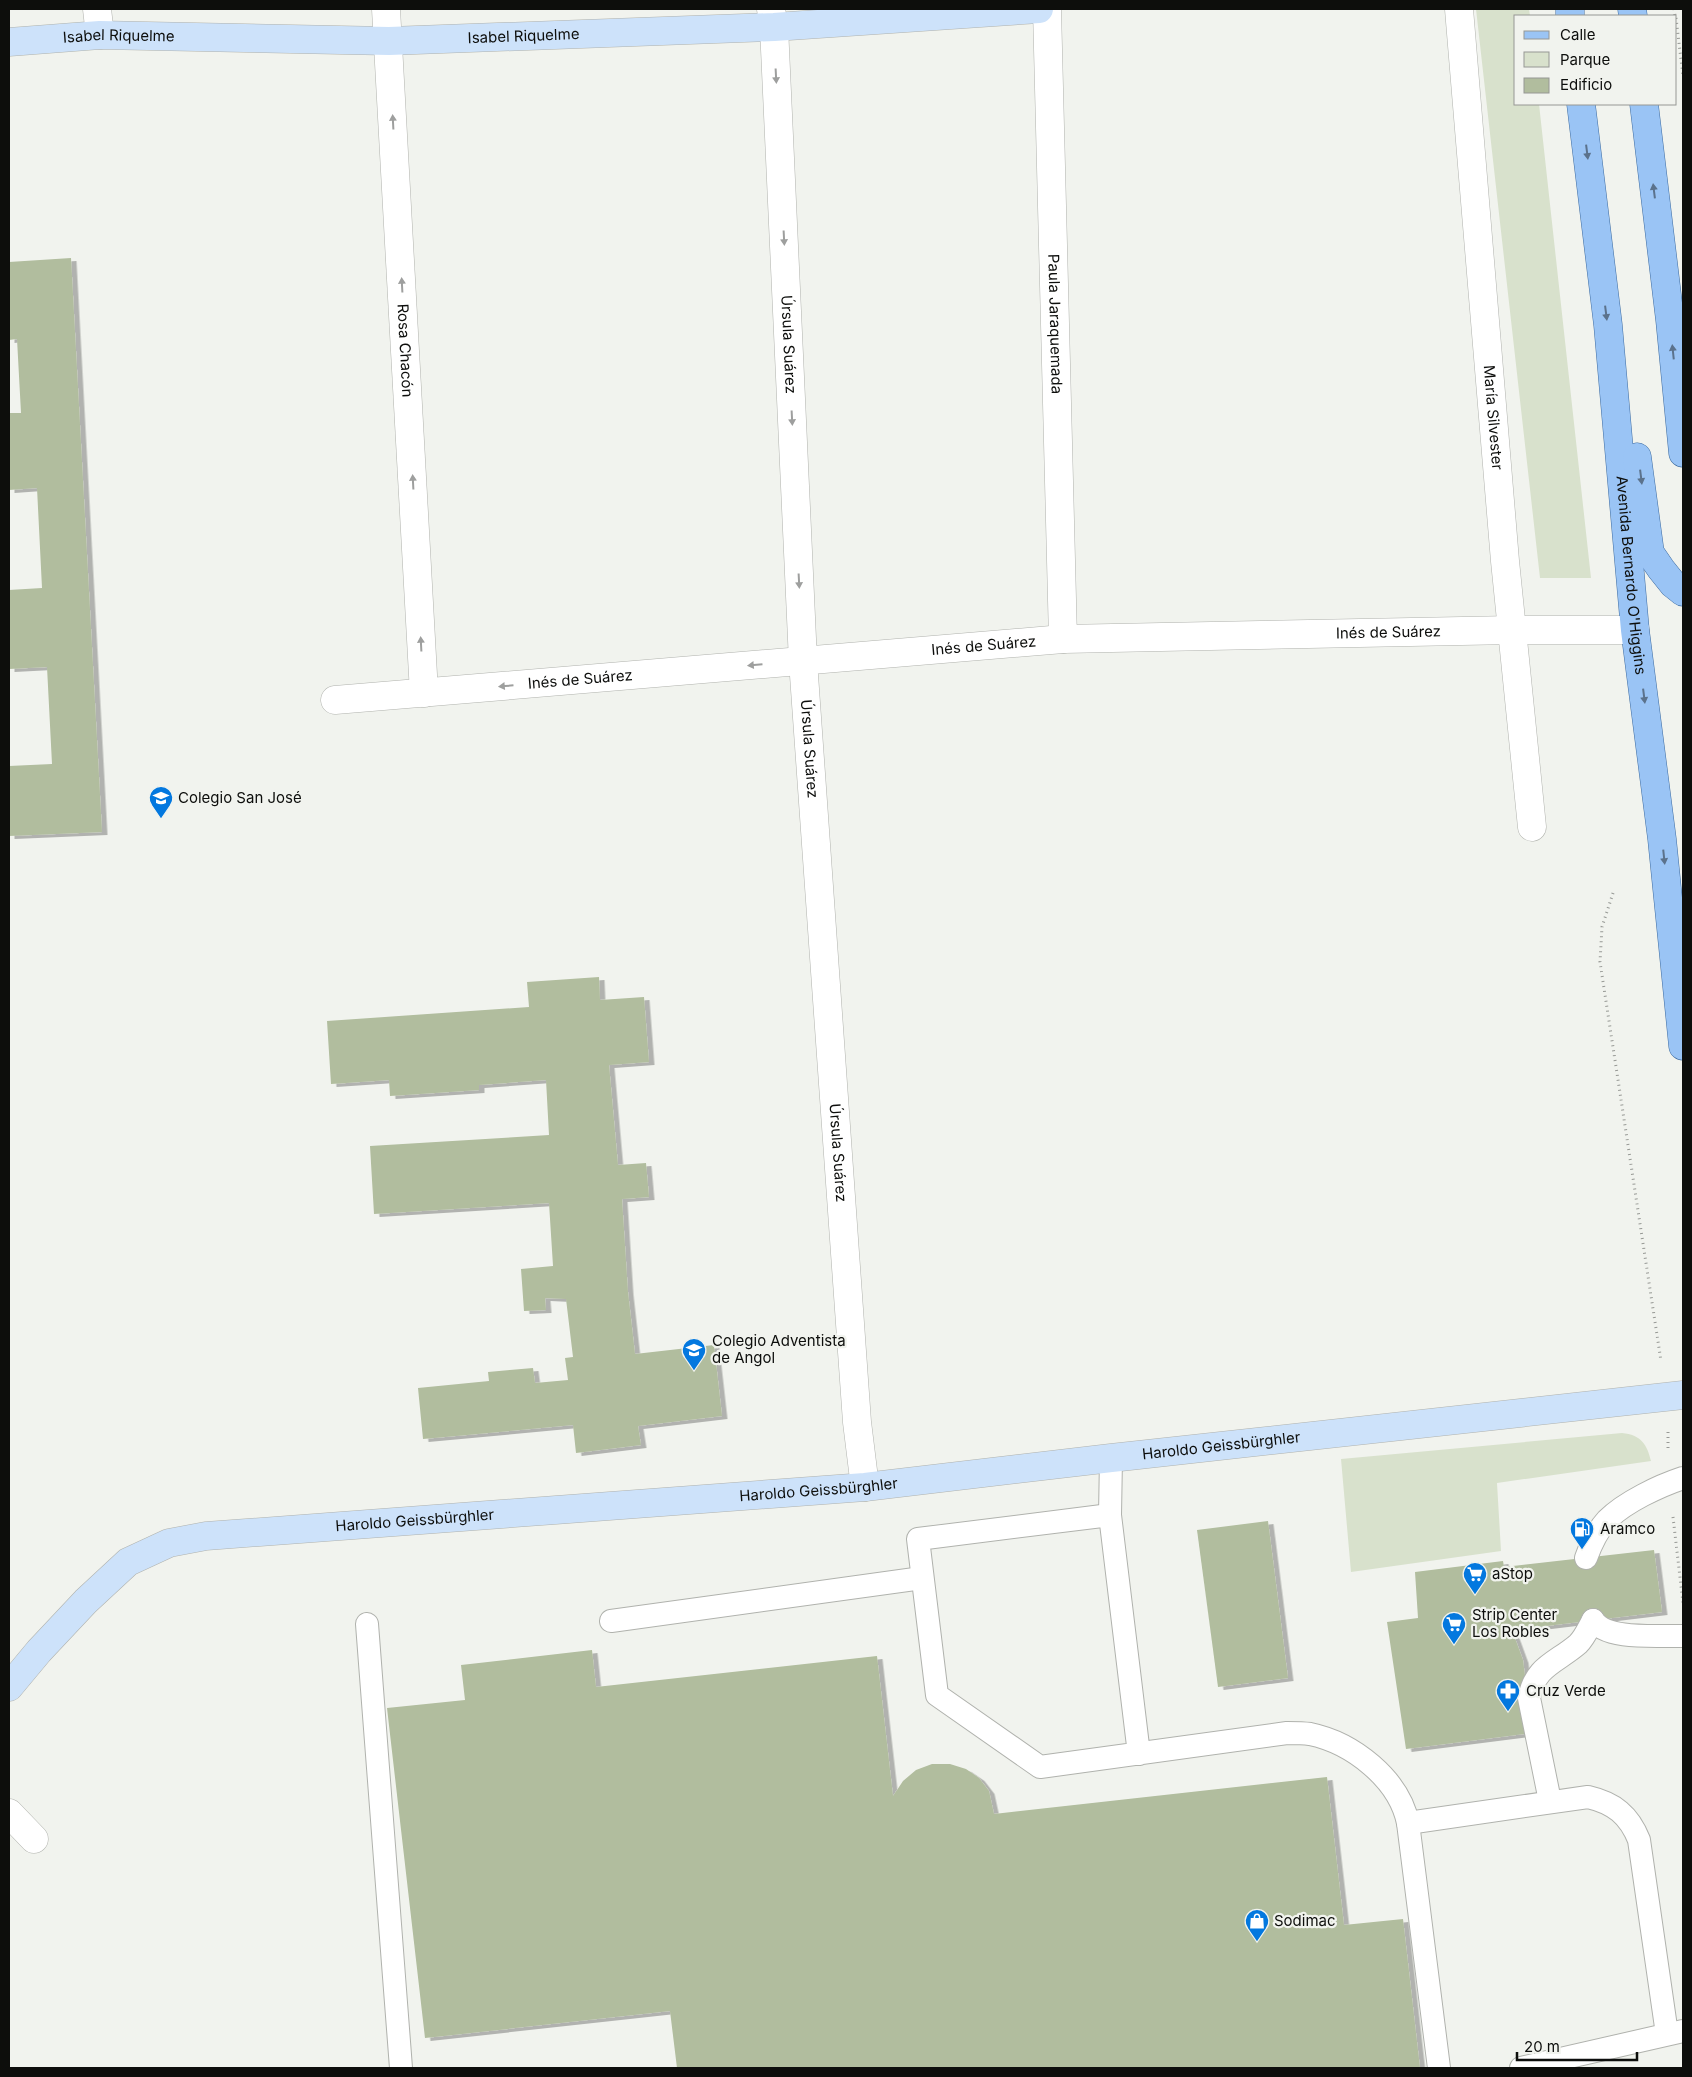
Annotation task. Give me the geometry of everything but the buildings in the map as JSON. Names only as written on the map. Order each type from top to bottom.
[{"type":"main road","name":"Avenida Bernardo O'Higgins","points":[[1581,105],[1617,416],[1636,630],[1662,839],[1683,1046]]},
{"type":"main road","points":[[1644,105],[1676,319],[1683,453]]},
{"type":"main road","points":[[1617,416],[1639,461],[1650,553],[1667,576],[1683,592]]},
{"type":"street","name":"Rosa Chacón","points":[[386,9],[424,693]]},
{"type":"street","name":"Isabel Riquelme","points":[[9,42],[98,22],[389,41],[773,18],[1039,9]]},
{"type":"street","name":"Paula Jaraquemada","points":[[1047,9],[1063,639]]},
{"type":"street","name":"María Silvester","points":[[1459,9],[1532,827]]},
{"type":"street","name":"Úrsula Suárez","points":[[773,18],[804,661],[856,1412],[865,1487]]},
{"type":"street","name":"Inés de Suárez","points":[[335,700],[1063,639],[1513,630],[1636,630]]},
{"type":"street","name":"Haroldo Geissbürghler","points":[[9,1687],[39,1651],[86,1601],[128,1562],[169,1543],[206,1536],[865,1487],[1675,1396]]},
{"type":"street","points":[[9,1813],[34,1839]]},
{"type":"lane","points":[[1111,1458],[1110,1515],[1138,1754]]},
{"type":"lane","points":[[1586,1558],[1594,1538],[1606,1521],[1621,1508],[1669,1483],[1683,1478]]},
{"type":"lane","points":[[1110,1515],[918,1539],[937,1695],[1040,1767],[1287,1733],[1309,1734],[1344,1747],[1382,1775],[1397,1795],[1408,1823],[1439,2068]]},
{"type":"lane","points":[[612,1621],[922,1578]]},
{"type":"lane","points":[[1550,1801],[1529,1698],[1532,1684],[1544,1668],[1577,1644],[1585,1635],[1592,1620],[1596,1626],[1613,1634],[1683,1636]]},
{"type":"lane","points":[[367,1624],[401,2068]]},
{"type":"lane","points":[[1408,1823],[1588,1797],[1603,1800],[1625,1814],[1633,1826],[1639,1840],[1675,2032],[1521,2068]]},
{"type":"path","points":[[1677,25],[1683,76]]},
{"type":"path","points":[[1613,893],[1602,927],[1600,962],[1675,1396]]},
{"type":"green space","points":[[1476,9],[1529,9],[1530,15],[1514,15],[1514,105],[1539,105],[1591,578],[1540,578]]},
{"type":"green space","points":[[1622,1433],[1634,1436],[1642,1441],[1651,1461],[1497,1483],[1501,1551],[1351,1572],[1341,1459]]},
{"type":"place","name":"Colegio San José","points":[[161,819]]},
{"type":"place","name":"Colegio Adventista de Angol","points":[[694,1371]]},
{"type":"place","name":"Aramco","points":[[1582,1550]]},
{"type":"place","name":"aStop","points":[[1475,1595]]},
{"type":"place","name":"Strip Center Los Robles","points":[[1454,1645]]},
{"type":"place","name":"Cruz Verde","points":[[1508,1712]]},
{"type":"place","name":"Sodimac","points":[[1257,1942]]}]
